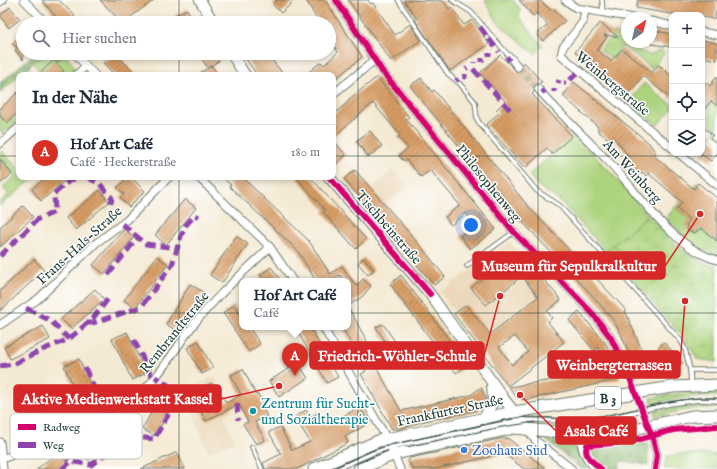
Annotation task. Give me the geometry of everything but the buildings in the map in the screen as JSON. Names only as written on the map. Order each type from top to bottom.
[{"type":"main road","points":[[200,0],[210,16]]},
{"type":"main road","points":[[235,60],[243,72]]},
{"type":"main road","name":"Tischbeinstraße","points":[[332,180],[430,294],[492,383],[520,420]]},
{"type":"main road","points":[[484,418],[493,402],[492,383]]},
{"type":"main road","name":"Frankfurter Straße","points":[[314,469],[351,452],[500,430],[520,420],[691,386],[717,385]]},
{"type":"main road","name":"Frankfurter Straße","points":[[360,469],[391,447],[484,418],[520,420],[581,434],[630,430],[692,416],[717,415]]},
{"type":"street","points":[[24,0],[39,16]]},
{"type":"street","name":"Philosophenweg","points":[[336,0],[375,60],[514,232],[593,314],[611,338],[629,376]]},
{"type":"street","points":[[565,0],[576,8],[621,15]]},
{"type":"street","name":"Weinbergstraße","points":[[585,9],[583,22],[563,47],[561,55],[669,145]]},
{"type":"street","points":[[657,23],[669,25]]},
{"type":"street","points":[[705,33],[717,35]]},
{"type":"street","points":[[510,58],[518,67]]},
{"type":"street","points":[[80,60],[92,72]]},
{"type":"street","points":[[336,92],[375,60]]},
{"type":"street","points":[[79,72],[86,66]]},
{"type":"street","name":"Am Weinberg","points":[[538,89],[609,161],[683,243],[702,256],[717,260]]},
{"type":"street","points":[[0,144],[16,130]]},
{"type":"street","points":[[682,156],[717,185]]},
{"type":"street","name":"Frans-Hals-Straße","points":[[0,326],[38,299],[96,243],[127,220],[166,180]]},
{"type":"street","points":[[201,180],[270,247],[291,278]]},
{"type":"street","name":"Rembrandtstraße","points":[[109,413],[130,402],[151,382],[171,358],[192,328],[219,296],[270,247]]},
{"type":"street","points":[[325,330],[391,447],[400,469]]},
{"type":"street","points":[[520,420],[535,440],[572,469]]},
{"type":"street","points":[[581,434],[580,445],[587,460],[596,469]]},
{"type":"street","points":[[653,439],[657,455],[655,469]]},
{"type":"street","points":[[0,442],[3,469]]},
{"type":"street","name":"Rembrandtstraße","points":[[2,459],[10,456]]},
{"type":"lane","points":[[398,0],[448,74],[460,84],[475,102],[477,119],[480,124],[537,191],[559,205],[680,341],[685,349],[690,370],[691,386]]},
{"type":"lane","points":[[452,0],[471,12],[510,58]]},
{"type":"lane","points":[[602,0],[603,12]]},
{"type":"lane","points":[[467,266],[514,232]]},
{"type":"lane","points":[[690,370],[717,370]]},
{"type":"lane","points":[[520,420],[578,421],[612,417],[670,404],[699,400],[717,401]]},
{"type":"lane","points":[[252,447],[262,469]]},
{"type":"lane","points":[[337,469],[375,452],[391,447]]},
{"type":"shaded area","points":[[393,169],[408,187],[374,212],[361,198]]},
{"type":"shaded area","points":[[510,242],[561,300],[486,357],[440,292]]},
{"type":"shaded area","points":[[214,376],[232,411],[224,416],[235,441],[208,453],[185,391]]},
{"type":"green space","points":[[485,0],[513,0],[520,9],[519,17],[543,46],[535,54],[498,23]]},
{"type":"green space","points":[[615,32],[621,36],[621,48],[612,59],[600,50]]},
{"type":"green space","points":[[626,48],[635,48],[650,55],[661,50],[664,54],[652,69]]},
{"type":"green space","points":[[27,60],[69,60],[75,68],[70,72],[62,72],[63,71],[54,61],[41,72],[33,63],[23,72],[16,72],[16,78],[0,93],[0,83]]},
{"type":"green space","points":[[28,60],[36,60],[31,62],[29,68],[22,72],[16,72],[16,76],[0,91],[0,85]]},
{"type":"green space","points":[[644,83],[669,103],[669,112],[657,125],[628,102]]},
{"type":"green space","points":[[715,99],[717,101],[717,135],[714,132],[716,129],[705,120],[705,111]]},
{"type":"green space","points":[[16,115],[16,123],[3,134],[0,130],[0,116],[7,123]]},
{"type":"green space","points":[[573,136],[601,162],[601,164],[606,167],[648,215],[606,251],[561,202],[538,186],[529,175]]},
{"type":"green space","points":[[2,151],[16,166],[16,180],[31,180],[0,206],[0,202],[9,195],[3,187],[15,177],[2,160],[0,161],[0,153]]},
{"type":"green space","points":[[697,182],[698,183],[677,209],[690,220],[686,224],[688,231],[695,233],[701,228],[717,241],[717,256],[695,245],[666,218]]},
{"type":"green space","points":[[648,215],[670,239],[688,254],[707,264],[717,265],[717,362],[697,359],[686,340],[606,251]]},
{"type":"green space","points":[[717,391],[717,396],[689,397],[652,403],[651,398],[689,392]]},
{"type":"green space","points":[[700,405],[717,405],[717,408],[698,408],[655,416],[655,411]]},
{"type":"green space","points":[[545,439],[576,447],[580,457],[589,469],[581,469]]},
{"type":"green space","points":[[648,443],[648,465],[620,461],[619,469],[606,469],[594,457],[591,450]]},
{"type":"green space","points":[[678,454],[717,455],[717,469],[664,469],[667,456]]},
{"type":"tunnel","points":[[518,67],[538,89]]},
{"type":"tunnel","points":[[629,376],[653,439]]},
{"type":"tram line","points":[[332,469],[371,451],[390,445],[509,419],[528,417],[576,419],[602,416],[667,402],[700,398],[717,398]]},
{"type":"tram line","points":[[406,447],[502,427],[535,422]]},
{"type":"tram line","points":[[358,463],[388,451]]},
{"type":"marked path","points":[[480,27],[499,52]]},
{"type":"marked path","points":[[506,60],[510,57]]},
{"type":"marked path","points":[[473,69],[511,111]]},
{"type":"marked path","points":[[570,80],[579,71]]},
{"type":"marked path","points":[[463,76],[465,77],[465,74]]},
{"type":"marked path","points":[[542,93],[545,90]]},
{"type":"marked path","points":[[0,256],[38,219],[55,212],[54,194],[72,180]]},
{"type":"marked path","points":[[93,180],[100,184],[112,198],[111,203]]},
{"type":"marked path","points":[[87,323],[93,323],[141,307],[172,265],[186,225],[195,215],[199,217]]},
{"type":"marked path","points":[[122,224],[146,244],[177,248]]},
{"type":"marked path","points":[[108,275],[138,237]]},
{"type":"marked path","points":[[0,366],[13,364],[69,339],[94,317],[108,299]]},
{"type":"marked path","points":[[26,308],[51,321],[69,339]]},
{"type":"marked path","points":[[134,340],[153,379]]},
{"type":"marked path","points":[[85,368],[106,413]]},
{"type":"marked path","points":[[142,438],[154,439],[181,393],[155,377]]},
{"type":"marked path","points":[[237,403],[238,420]]},
{"type":"marked path","points":[[68,459],[70,461],[91,465],[99,459]]},
{"type":"marked path","points":[[62,469],[72,461]]},
{"type":"cycle path","points":[[336,0],[382,71],[514,232],[593,314],[611,338],[629,376],[653,439],[657,455],[655,469]]},
{"type":"cycle path","points":[[332,180],[430,294]]},
{"type":"cycle path","points":[[601,469],[588,456],[586,452],[587,445],[628,442],[673,430],[717,426]]},
{"type":"place","name":"Museum für Sepulkralkultur","points":[[700,214]]},
{"type":"place","name":"Friedrich-Wöhler-Schule","points":[[500,296]]},
{"type":"place","name":"Weinbergterrassen","points":[[685,301]]},
{"type":"place","name":"Hof Art Café","points":[[295,376]]},
{"type":"place","name":"Aktive Medienwerkstatt Kassel","points":[[279,386]]},
{"type":"place","name":"Asals Café","points":[[520,395]]},
{"type":"place","name":"Zentrum für Sucht- und Sozialtherapie","points":[[253,411]]},
{"type":"place","name":"Zoohaus Süd","points":[[464,450]]}]
